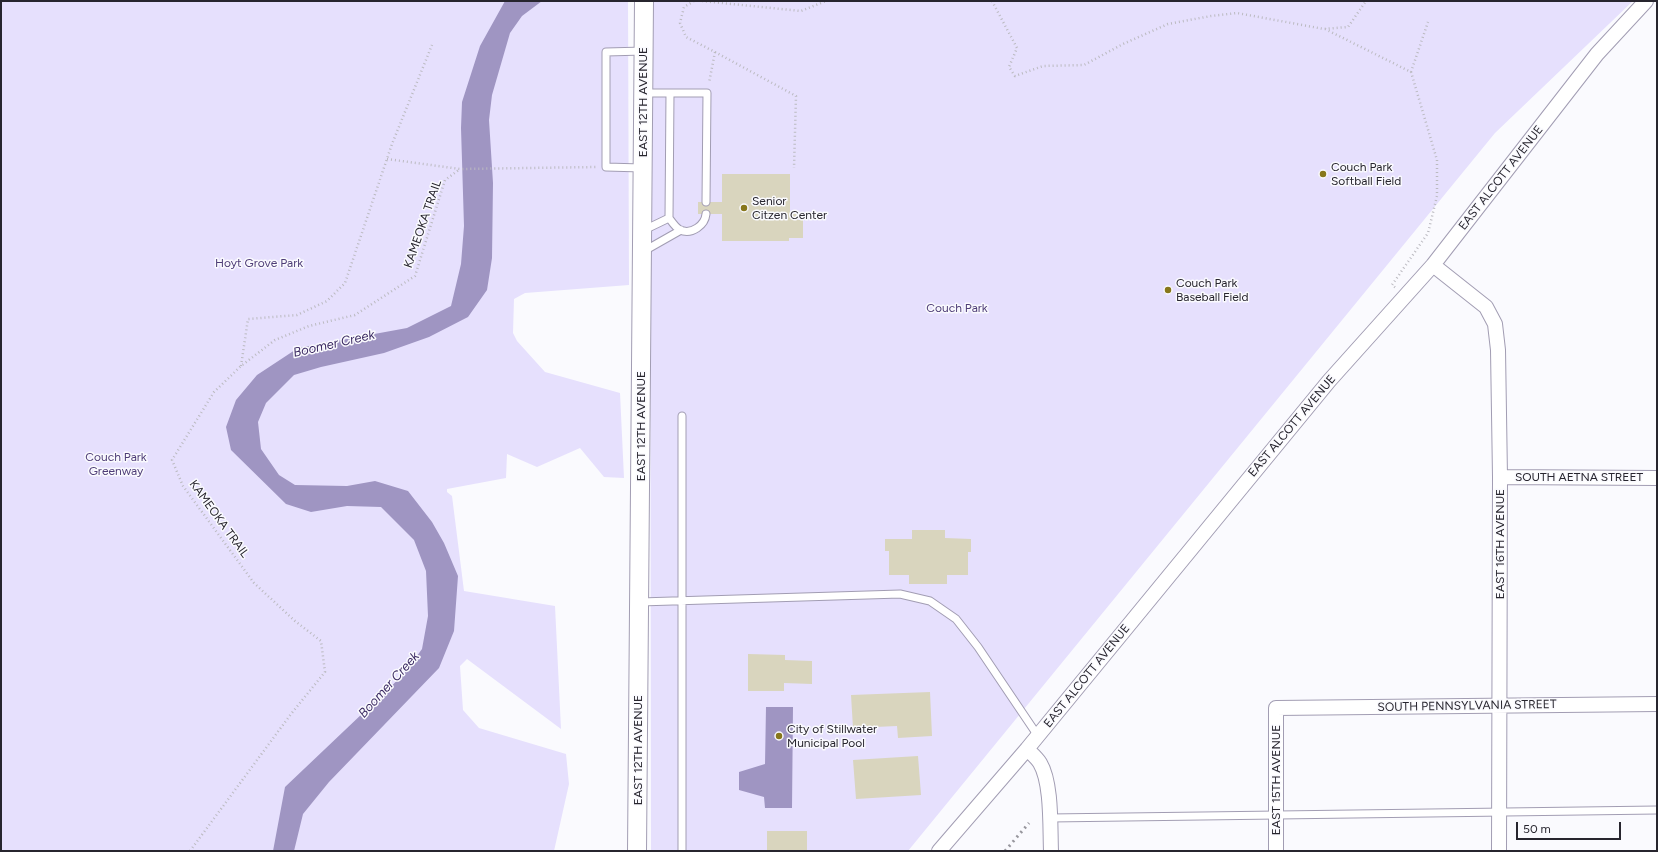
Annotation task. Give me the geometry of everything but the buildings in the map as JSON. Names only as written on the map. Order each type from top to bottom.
[{"type":"street","name":"EAST 12TH AVENUE","points":[[637,851],[644,1]]},
{"type":"street","name":"EAST ALCOTT AVENUE","points":[[939,851],[1027,750],[1329,381],[1433,265],[1598,54],[1646,1]]},
{"type":"street","name":"EAST 16TH AVENUE","points":[[1433,265],[1486,307],[1495,324],[1498,350],[1500,477],[1499,851]]},
{"type":"street","name":"SOUTH AETNA STREET","points":[[1500,477],[1657,478]]},
{"type":"street","name":"SOUTH PENNSYLVANIA STREET","points":[[1276,708],[1657,704]]},
{"type":"street","name":"EAST 15TH AVENUE","points":[[1276,708],[1276,851]]},
{"type":"street","points":[[1027,750],[1039,761],[1046,774],[1051,851]]},
{"type":"lane","points":[[643,168],[606,167],[606,52],[644,51]]},
{"type":"lane","points":[[643,93],[707,93],[706,202]]},
{"type":"lane","points":[[670,93],[669,218],[681,230],[689,232],[699,227],[704,222],[706,214]]},
{"type":"lane","points":[[642,231],[669,218]]},
{"type":"lane","points":[[642,253],[681,230]]},
{"type":"lane","points":[[682,416],[682,851]]},
{"type":"lane","points":[[639,602],[900,594],[930,601],[956,619],[978,647],[1038,736]]},
{"type":"lane","points":[[1050,818],[1657,810]]},
{"type":"path","points":[[694,1],[684,7],[680,23],[686,37],[796,96],[794,168]]},
{"type":"path","points":[[702,1],[801,12],[826,1]]},
{"type":"path","points":[[992,1],[1017,48],[1009,67],[1015,76],[1043,66],[1084,65],[1123,44],[1168,24],[1212,16],[1237,13],[1324,29],[1348,27],[1366,1]]},
{"type":"path","points":[[1405,296],[1392,285],[1428,233],[1437,196],[1437,160],[1411,72],[1428,22]]},
{"type":"path","points":[[1324,29],[1411,72]]},
{"type":"path","points":[[241,366],[248,319],[297,315],[327,301],[345,283],[387,159],[432,45]]},
{"type":"path","points":[[707,93],[715,52]]},
{"type":"path","points":[[387,159],[460,169],[606,167]]},
{"type":"path","name":"KAMEOKA TRAIL","points":[[190,851],[291,714],[325,672],[321,641],[295,621],[254,582],[182,486],[172,460],[214,392],[241,366],[275,340],[309,326],[355,315],[415,276],[445,180],[460,169]]},
{"type":"green space","name":"Hoyt Grove Park","points":[[1,1],[628,1],[629,285],[525,293],[514,299],[513,333],[517,341],[545,372],[620,393],[624,478],[604,477],[580,448],[537,467],[507,454],[506,478],[447,489],[447,492],[452,496],[464,591],[555,606],[561,729],[467,659],[460,666],[463,710],[479,728],[566,754],[569,784],[554,851],[1,851]]},
{"type":"green space","name":"Couch Park","points":[[1633,1],[1495,133],[908,851],[651,851],[650,2]]},
{"type":"water","name":"Boomer Creek","points":[[505,1],[542,1],[522,16],[510,33],[492,95],[489,120],[493,183],[492,258],[487,290],[468,317],[429,337],[384,353],[321,367],[294,375],[266,403],[258,422],[261,449],[279,475],[295,485],[347,486],[375,481],[408,491],[432,522],[444,543],[458,576],[454,631],[439,668],[329,782],[303,814],[294,851],[273,851],[285,787],[404,674],[422,649],[428,616],[426,571],[414,540],[381,507],[347,506],[311,512],[286,504],[231,450],[226,427],[236,400],[257,375],[298,348],[407,328],[451,306],[461,264],[464,226],[461,128],[462,102],[480,46]]},
{"type":"water","name":"City of Stillwater Municipal Pool","points":[[766,707],[793,707],[792,808],[765,808],[764,797],[739,790],[739,772],[765,764]]},
{"type":"railway","points":[[1005,851],[1029,823]]},
{"type":"place","name":"Couch Park Softball Field","points":[[1323,174]]},
{"type":"place","name":"Senior Citzen Center","points":[[744,208]]},
{"type":"place","name":"Couch Park Baseball Field","points":[[1168,290]]},
{"type":"place","name":"City of Stillwater Municipal Pool","points":[[779,736]]},
{"type":"park label","name":"Couch Park Greenway","points":[[116,464]]}]
